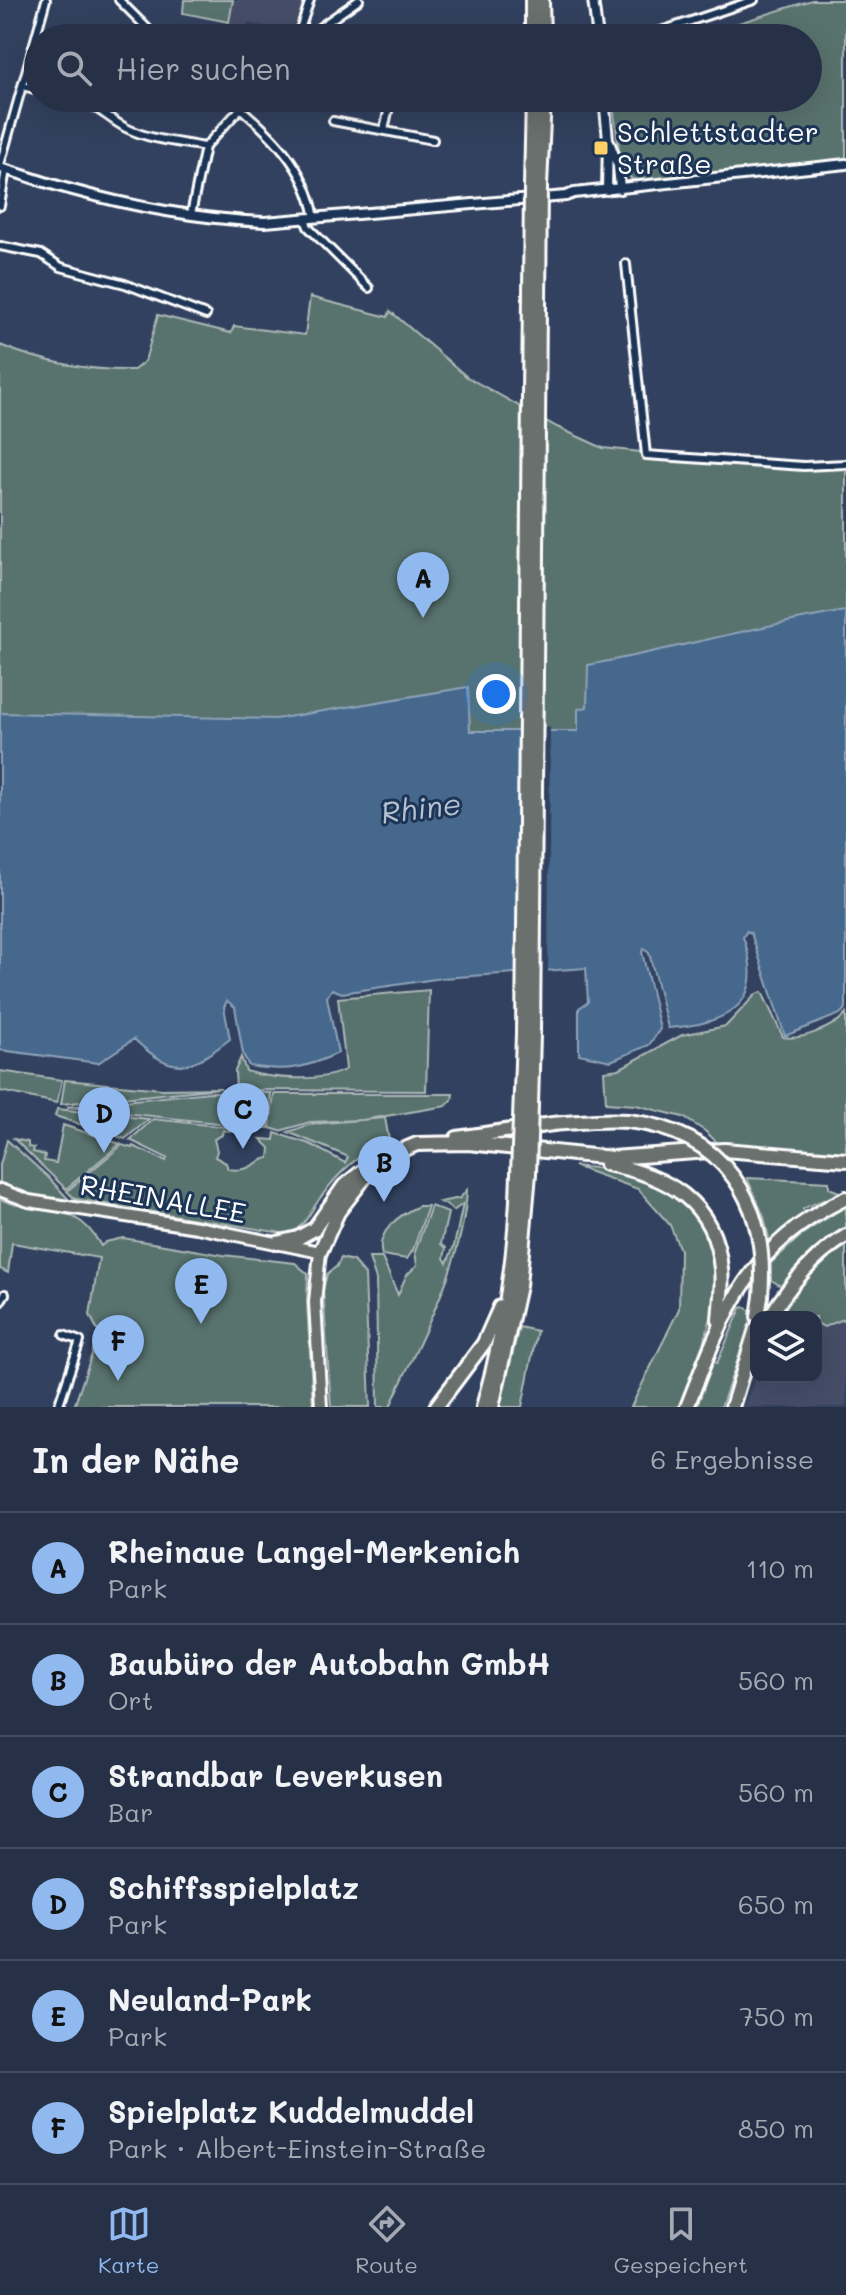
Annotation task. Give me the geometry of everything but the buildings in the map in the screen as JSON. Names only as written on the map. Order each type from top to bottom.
[{"type":"highway","points":[[533,24],[534,1]]},
{"type":"highway","points":[[534,1],[540,24]]},
{"type":"highway","points":[[492,1407],[519,1286],[533,1035],[536,186],[533,112]]},
{"type":"highway","points":[[536,186],[543,112]]},
{"type":"highway","points":[[320,1252],[320,1232],[344,1186],[374,1162],[405,1147],[553,1124],[624,1121],[649,1124],[676,1132],[707,1150],[735,1179],[754,1214],[762,1255],[759,1311]]},
{"type":"highway","points":[[427,1142],[468,1143],[612,1158],[724,1150],[846,1162]]},
{"type":"highway","points":[[320,1252],[338,1212],[358,1184],[387,1161],[427,1147],[466,1147],[537,1157],[632,1164],[731,1154],[846,1162]]},
{"type":"highway","points":[[595,1162],[653,1175],[673,1186],[693,1204],[708,1226],[719,1252],[722,1283],[719,1323]]},
{"type":"highway","points":[[483,1407],[501,1336],[524,1174]]},
{"type":"highway","points":[[687,1407],[719,1323],[750,1274],[776,1245],[806,1220],[846,1198]]},
{"type":"highway","points":[[277,1243],[309,1233],[334,1203]]},
{"type":"highway","points":[[774,1311],[808,1266],[846,1236]]},
{"type":"highway","points":[[436,1407],[491,1332],[513,1266]]},
{"type":"highway","points":[[733,1407],[750,1349]]},
{"type":"highway","points":[[733,1407],[750,1363]]},
{"type":"main road","name":"RHEINALLEE","points":[[0,1190],[29,1201],[197,1227],[320,1252]]},
{"type":"main road","points":[[320,1252],[315,1302],[321,1407]]},
{"type":"street","points":[[40,24],[46,0]]},
{"type":"street","points":[[119,0],[143,24]]},
{"type":"street","points":[[302,24],[310,0]]},
{"type":"street","points":[[325,24],[359,0]]},
{"type":"street","points":[[593,0],[596,24]]},
{"type":"street","points":[[682,24],[754,0]]},
{"type":"street","points":[[0,206],[2,167],[24,82]]},
{"type":"street","points":[[103,112],[123,127],[142,135],[205,147]]},
{"type":"street","points":[[191,214],[205,147],[238,112]]},
{"type":"street","points":[[244,112],[273,138],[297,167],[310,196],[308,227],[369,288]]},
{"type":"street","points":[[384,130],[388,112]]},
{"type":"street","points":[[605,112],[607,190]]},
{"type":"street","points":[[333,121],[433,140]]},
{"type":"street","points":[[608,139],[618,166],[620,189]]},
{"type":"street","points":[[2,167],[66,189],[191,214],[265,222],[566,196],[846,164]]},
{"type":"street","points":[[0,246],[41,254],[61,267],[125,284],[206,315]]},
{"type":"street","points":[[626,264],[646,455],[804,466],[846,464]]},
{"type":"street","points":[[0,1302],[5,1294]]},
{"type":"street","points":[[58,1407],[80,1341],[64,1335]]},
{"type":"shaded area","points":[[233,0],[305,0],[298,24],[228,24]]},
{"type":"shaded area","points":[[846,1261],[846,1407],[743,1407],[753,1383],[822,1383],[822,1311],[793,1311]]},
{"type":"green space","points":[[184,0],[233,0],[229,22],[183,13]]},
{"type":"green space","points":[[812,0],[846,0],[846,158],[691,177],[631,179],[619,150],[614,112],[822,112],[822,24],[736,24]]},
{"type":"green space","points":[[310,297],[388,317],[390,311],[467,377],[557,427],[603,448],[670,455],[846,464],[846,773],[0,862],[0,345],[66,364],[134,370],[145,361],[158,315],[231,333],[234,326],[305,335]]},
{"type":"green space","points":[[429,990],[426,1091],[236,1090],[235,1071],[241,1057],[246,1071],[269,1076],[311,1078],[346,1069],[338,998]]},
{"type":"green space","points":[[762,992],[783,1037],[817,1032],[846,1014],[846,1154],[720,1145],[683,1117],[636,1105],[606,1103],[604,1071],[619,1069],[682,1035],[726,1026],[756,994]]},
{"type":"green space","points":[[0,1071],[62,1080],[57,1103],[0,1091]]},
{"type":"green space","points":[[65,1080],[162,1089],[221,1088],[61,1104]]},
{"type":"green space","points":[[210,1092],[271,1093],[268,1128],[258,1127],[257,1122],[245,1126],[67,1107]]},
{"type":"green space","points":[[274,1094],[453,1094],[446,1106],[362,1120],[310,1122],[280,1131],[270,1128]]},
{"type":"green space","points":[[57,1109],[149,1119],[125,1139],[55,1116]]},
{"type":"green space","points":[[385,1118],[389,1140],[360,1157],[343,1172],[303,1223],[288,1234],[75,1199],[67,1191],[122,1145],[133,1146],[166,1161],[167,1158],[130,1140],[153,1119],[235,1128],[237,1132],[223,1130],[222,1135],[214,1139],[215,1157],[226,1163],[228,1169],[236,1170],[269,1158],[270,1148],[261,1139],[274,1140],[275,1133],[310,1144],[345,1163],[348,1157],[288,1132],[312,1124]]},
{"type":"green space","points":[[63,1125],[120,1144],[66,1189],[14,1139],[28,1142],[28,1147],[34,1148],[33,1152],[45,1155],[44,1161],[56,1163]]},
{"type":"green space","points":[[7,1140],[72,1203],[39,1200],[0,1186],[0,1165]]},
{"type":"green space","points":[[574,1166],[631,1174],[653,1181],[679,1197],[702,1225],[714,1259],[715,1296],[705,1338],[679,1407],[631,1407],[679,1309],[680,1250],[670,1225],[638,1189]]},
{"type":"green space","points":[[747,1178],[829,1182],[829,1188],[842,1193],[803,1209],[805,1213],[770,1243],[764,1217]]},
{"type":"green space","points":[[467,1190],[458,1247],[438,1302],[390,1407],[378,1407],[376,1280],[369,1258],[382,1258],[398,1295],[406,1276],[417,1265],[415,1252],[431,1206],[448,1213],[441,1244],[446,1248],[444,1258],[447,1263],[463,1204],[453,1211],[440,1202],[460,1198]]},
{"type":"green space","points":[[0,1199],[69,1215],[91,1231],[101,1246],[123,1238],[223,1255],[295,1263],[308,1274],[313,1407],[74,1407],[99,1333],[90,1315],[99,1258],[12,1243],[8,1273],[0,1269]]},
{"type":"green space","points":[[419,1206],[428,1206],[407,1259],[382,1255],[382,1239],[386,1231],[397,1219]]},
{"type":"green space","points":[[846,1206],[846,1231],[817,1253],[783,1287],[771,1280],[771,1263],[804,1233]]},
{"type":"green space","points":[[846,1242],[846,1318],[824,1327],[822,1311],[781,1311],[808,1276]]},
{"type":"green space","points":[[341,1258],[353,1261],[365,1275],[370,1407],[331,1407],[323,1290],[327,1274]]},
{"type":"green space","points":[[741,1308],[751,1311],[750,1324],[721,1407],[697,1407],[713,1362],[717,1363]]},
{"type":"green space","points":[[519,1327],[537,1331],[522,1407],[500,1407]]},
{"type":"water","name":"Rhine","points":[[846,611],[846,1008],[840,1014],[785,1036],[751,933],[747,931],[743,937],[750,979],[746,994],[725,1015],[689,1026],[668,1028],[649,953],[644,949],[642,952],[660,1029],[649,1045],[611,1061],[579,1054],[579,1008],[588,1002],[586,968],[442,978],[342,993],[332,989],[327,997],[338,1053],[295,1068],[249,1066],[243,1054],[235,1007],[227,1001],[224,1007],[230,1039],[193,1063],[171,1064],[134,1039],[98,1063],[0,1050],[0,713],[275,719],[468,687],[470,731],[578,731],[578,709],[587,707],[588,665]]},
{"type":"pier","points":[[519,727],[550,727],[548,974],[516,976]]},
{"type":"place","name":"Schlettstadter Straße","points":[[601,148]]},
{"type":"place","name":"Rheinaue Langel-Merkenich","points":[[423,618]]},
{"type":"place","name":"Strandbar Leverkusen","points":[[243,1149]]},
{"type":"place","name":"Schiffsspielplatz","points":[[104,1153]]},
{"type":"place","name":"Baubüro der Autobahn GmbH","points":[[384,1202]]},
{"type":"place","name":"Neuland-Park","points":[[201,1324]]},
{"type":"place","name":"Spielplatz Kuddelmuddel","points":[[118,1381]]}]
